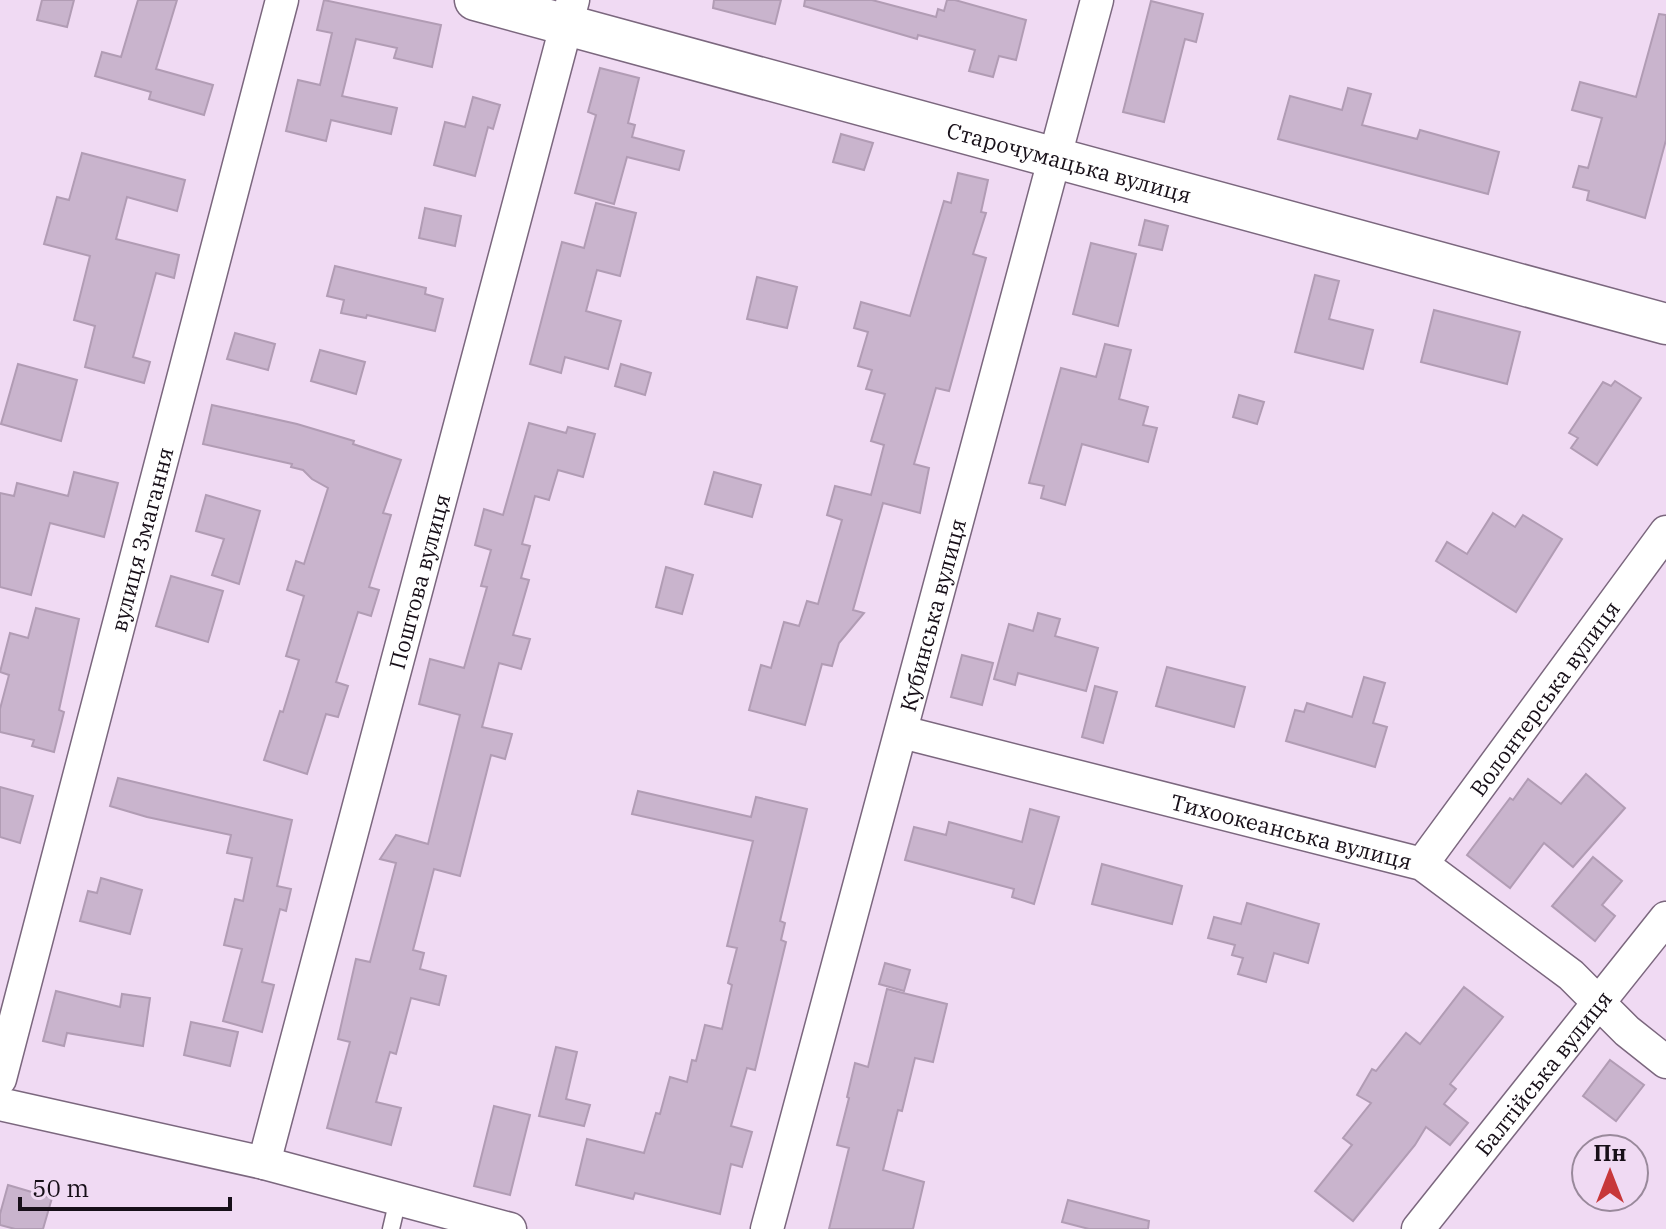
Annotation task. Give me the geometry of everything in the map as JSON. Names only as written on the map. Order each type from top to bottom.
[{"type":"street","name":"вулиця Змагання","points":[[0,1079],[282,0]]},
{"type":"street","name":"Старочумацька вулиця","points":[[475,0],[570,13],[1056,159],[1665,319]]},
{"type":"street","name":"Кубинська вулиця","points":[[767,1229],[1097,0]]},
{"type":"street","name":"Поштова вулиця","points":[[264,1163],[570,13]]},
{"type":"street","name":"Волонтерська вулиця","points":[[1422,864],[1666,532]]},
{"type":"street","name":"Тихоокеанська вулиця","points":[[902,732],[1422,864],[1571,975],[1627,1031],[1666,1062]]},
{"type":"street","name":"Балтійська вулиця","points":[[1418,1229],[1666,918]]},
{"type":"street","points":[[0,1104],[264,1163],[394,1214],[510,1229]]},
{"type":"building","points":[[42,0],[74,0],[67,27],[37,20]]},
{"type":"building","points":[[138,0],[177,0],[156,69],[213,85],[204,115],[149,99],[151,92],[95,76],[102,52],[121,57]]},
{"type":"building","points":[[324,0],[441,25],[432,67],[394,58],[397,48],[356,39],[342,96],[397,108],[391,134],[331,120],[326,141],[286,131],[298,80],[320,85],[332,33],[317,30]]},
{"type":"building","points":[[714,0],[781,0],[775,24],[713,8]]},
{"type":"building","points":[[805,0],[872,0],[936,17],[938,9],[944,11],[947,0],[955,0],[1026,20],[1016,60],[999,56],[993,77],[969,71],[975,50],[918,35],[917,39],[804,6]]},
{"type":"building","points":[[1151,1],[1203,14],[1196,42],[1185,39],[1164,122],[1123,112]]},
{"type":"building","points":[[1659,14],[1666,15],[1666,140],[1645,218],[1587,200],[1589,191],[1573,187],[1579,166],[1588,168],[1602,118],[1572,110],[1580,82],[1636,97]]},
{"type":"building","points":[[600,68],[639,78],[628,123],[635,125],[632,137],[684,151],[679,170],[627,157],[614,204],[575,193],[596,115],[588,112]]},
{"type":"building","points":[[1348,88],[1371,94],[1362,125],[1417,139],[1420,130],[1499,152],[1488,194],[1278,139],[1290,96],[1342,110]]},
{"type":"building","points":[[473,97],[500,105],[493,129],[488,127],[475,176],[434,165],[445,122],[465,127]]},
{"type":"building","points":[[841,134],[873,143],[864,170],[833,162]]},
{"type":"building","points":[[82,153],[185,180],[177,211],[127,197],[116,239],[179,255],[174,278],[156,273],[133,357],[150,362],[144,383],[85,367],[95,326],[74,320],[90,256],[44,244],[57,197],[69,200]]},
{"type":"building","points":[[958,173],[988,180],[981,212],[986,213],[973,254],[986,258],[949,391],[936,388],[914,464],[929,468],[920,513],[883,503],[853,610],[864,613],[839,643],[832,666],[822,664],[805,725],[749,710],[761,665],[771,668],[784,622],[799,626],[807,601],[818,604],[842,520],[827,515],[835,486],[871,495],[884,445],[871,441],[885,394],[866,389],[872,370],[858,366],[868,332],[854,328],[861,302],[910,316],[944,201],[951,203]]},
{"type":"building","points":[[596,203],[636,213],[620,276],[597,270],[586,311],[621,321],[608,369],[565,357],[561,373],[530,364],[562,242],[584,248]]},
{"type":"building","points":[[425,208],[461,216],[455,246],[419,238]]},
{"type":"building","points":[[1145,220],[1168,226],[1162,250],[1139,245]]},
{"type":"building","points":[[1091,243],[1136,254],[1118,326],[1073,314]]},
{"type":"building","points":[[335,266],[426,288],[425,294],[443,299],[435,331],[367,315],[366,318],[341,313],[344,300],[327,296]]},
{"type":"building","points":[[1315,275],[1339,281],[1329,319],[1373,330],[1363,369],[1295,352]]},
{"type":"building","points":[[757,277],[797,287],[787,328],[747,319]]},
{"type":"building","points":[[1434,310],[1520,332],[1507,384],[1421,362]]},
{"type":"building","points":[[235,333],[275,344],[268,370],[227,359]]},
{"type":"building","points":[[1105,344],[1131,350],[1119,399],[1148,407],[1143,425],[1157,428],[1148,462],[1082,444],[1065,505],[1041,498],[1044,486],[1029,483],[1061,368],[1096,377]]},
{"type":"building","points":[[320,350],[365,362],[356,394],[311,381]]},
{"type":"building","points":[[18,364],[77,380],[61,441],[1,424]]},
{"type":"building","points":[[621,364],[651,373],[645,395],[615,386]]},
{"type":"building","points":[[1615,381],[1641,398],[1597,465],[1571,448],[1578,438],[1569,433],[1603,382],[1611,386]]},
{"type":"building","points":[[1239,395],[1264,402],[1257,424],[1233,417]]},
{"type":"building","points":[[212,405],[297,424],[354,441],[353,444],[401,460],[383,513],[391,515],[369,587],[379,590],[371,616],[358,612],[336,682],[348,686],[338,717],[326,714],[307,774],[264,760],[299,660],[286,656],[304,596],[287,590],[296,561],[304,564],[328,488],[303,470],[291,467],[292,464],[203,444]]},
{"type":"building","points":[[529,423],[566,433],[568,427],[595,434],[583,477],[558,470],[549,500],[535,496],[522,544],[530,546],[521,578],[529,580],[513,635],[530,639],[521,669],[499,663],[482,727],[512,734],[505,759],[491,755],[460,876],[434,869],[413,950],[424,953],[420,969],[446,976],[439,1005],[411,998],[396,1054],[390,1052],[376,1102],[401,1108],[391,1145],[327,1128],[350,1042],[338,1039],[356,959],[370,962],[396,863],[380,859],[396,835],[428,844],[460,715],[419,704],[430,659],[464,668],[487,587],[481,586],[491,550],[475,545],[484,509],[503,515]]},
{"type":"building","points":[[74,472],[118,483],[104,537],[50,523],[31,595],[0,587],[0,493],[14,496],[17,483],[68,496]]},
{"type":"building","points":[[714,472],[761,485],[752,517],[705,504]]},
{"type":"building","points":[[206,495],[260,511],[239,584],[212,575],[224,539],[196,531]]},
{"type":"building","points":[[1493,513],[1515,527],[1523,515],[1562,539],[1516,612],[1436,561],[1447,542],[1467,554]]},
{"type":"building","points":[[666,567],[693,575],[682,614],[656,607]]},
{"type":"building","points":[[171,576],[223,591],[208,642],[156,626]]},
{"type":"building","points":[[36,608],[79,619],[59,710],[64,712],[54,752],[32,746],[34,740],[0,732],[0,709],[9,675],[0,672],[10,633],[28,638]]},
{"type":"building","points":[[1038,613],[1060,619],[1055,636],[1098,648],[1086,691],[1018,673],[1015,685],[994,679],[1009,624],[1033,631]]},
{"type":"building","points":[[962,655],[993,663],[982,705],[951,697]]},
{"type":"building","points":[[1167,667],[1245,687],[1234,727],[1156,706]]},
{"type":"building","points":[[1364,677],[1385,683],[1373,723],[1387,727],[1375,767],[1286,741],[1295,710],[1304,712],[1307,703],[1352,717]]},
{"type":"building","points":[[1095,686],[1117,692],[1103,743],[1082,737]]},
{"type":"building","points":[[1586,774],[1625,808],[1573,867],[1544,843],[1510,888],[1467,855],[1528,779],[1561,804]]},
{"type":"building","points":[[118,778],[292,820],[277,886],[291,889],[286,911],[280,909],[262,982],[274,985],[262,1032],[223,1021],[242,949],[224,945],[235,899],[243,901],[252,858],[227,853],[231,835],[110,806]]},
{"type":"building","points":[[0,787],[33,796],[20,843],[0,837]]},
{"type":"building","points":[[638,791],[751,817],[756,797],[807,809],[780,921],[785,923],[781,940],[786,942],[755,1070],[747,1068],[731,1126],[752,1132],[742,1167],[731,1164],[720,1214],[635,1193],[633,1199],[576,1185],[587,1139],[644,1153],[656,1113],[660,1114],[670,1077],[687,1082],[705,1025],[722,1029],[732,985],[728,983],[737,948],[727,946],[753,841],[632,814]]},
{"type":"building","points":[[1030,809],[1059,817],[1034,904],[1012,897],[1014,889],[905,860],[914,827],[946,835],[949,822],[1022,842]]},
{"type":"building","points":[[1593,857],[1622,881],[1602,905],[1615,916],[1595,941],[1552,906]]},
{"type":"building","points":[[1102,864],[1182,886],[1172,924],[1092,904]]},
{"type":"building","points":[[101,878],[142,890],[130,934],[80,921],[88,891],[97,893]]},
{"type":"building","points":[[1247,903],[1319,924],[1308,963],[1274,953],[1266,982],[1238,974],[1243,958],[1232,955],[1235,945],[1208,938],[1214,917],[1241,924]]},
{"type":"building","points":[[885,963],[910,970],[904,991],[879,984]]},
{"type":"building","points":[[1464,987],[1503,1017],[1450,1084],[1456,1089],[1444,1104],[1468,1123],[1450,1145],[1426,1127],[1353,1221],[1315,1191],[1352,1145],[1343,1138],[1371,1103],[1357,1095],[1372,1069],[1376,1071],[1406,1033],[1420,1044]]},
{"type":"building","points":[[887,989],[947,1004],[933,1062],[915,1058],[883,1170],[924,1182],[913,1229],[829,1229],[849,1148],[837,1145],[855,1063],[868,1067]]},
{"type":"building","points":[[56,991],[120,1007],[122,994],[150,998],[143,1046],[67,1033],[64,1046],[43,1041]]},
{"type":"building","points":[[191,1022],[238,1032],[230,1066],[184,1055]]},
{"type":"building","points":[[556,1047],[577,1052],[566,1099],[590,1105],[584,1126],[539,1116]]},
{"type":"building","points":[[1610,1060],[1644,1085],[1616,1121],[1583,1096]]},
{"type":"building","points":[[494,1106],[530,1115],[510,1195],[474,1186]]},
{"type":"building","points":[[8,1185],[52,1198],[43,1229],[15,1229],[0,1225]]},
{"type":"building","points":[[1068,1200],[1149,1221],[1148,1229],[1089,1229],[1062,1222]]}]
